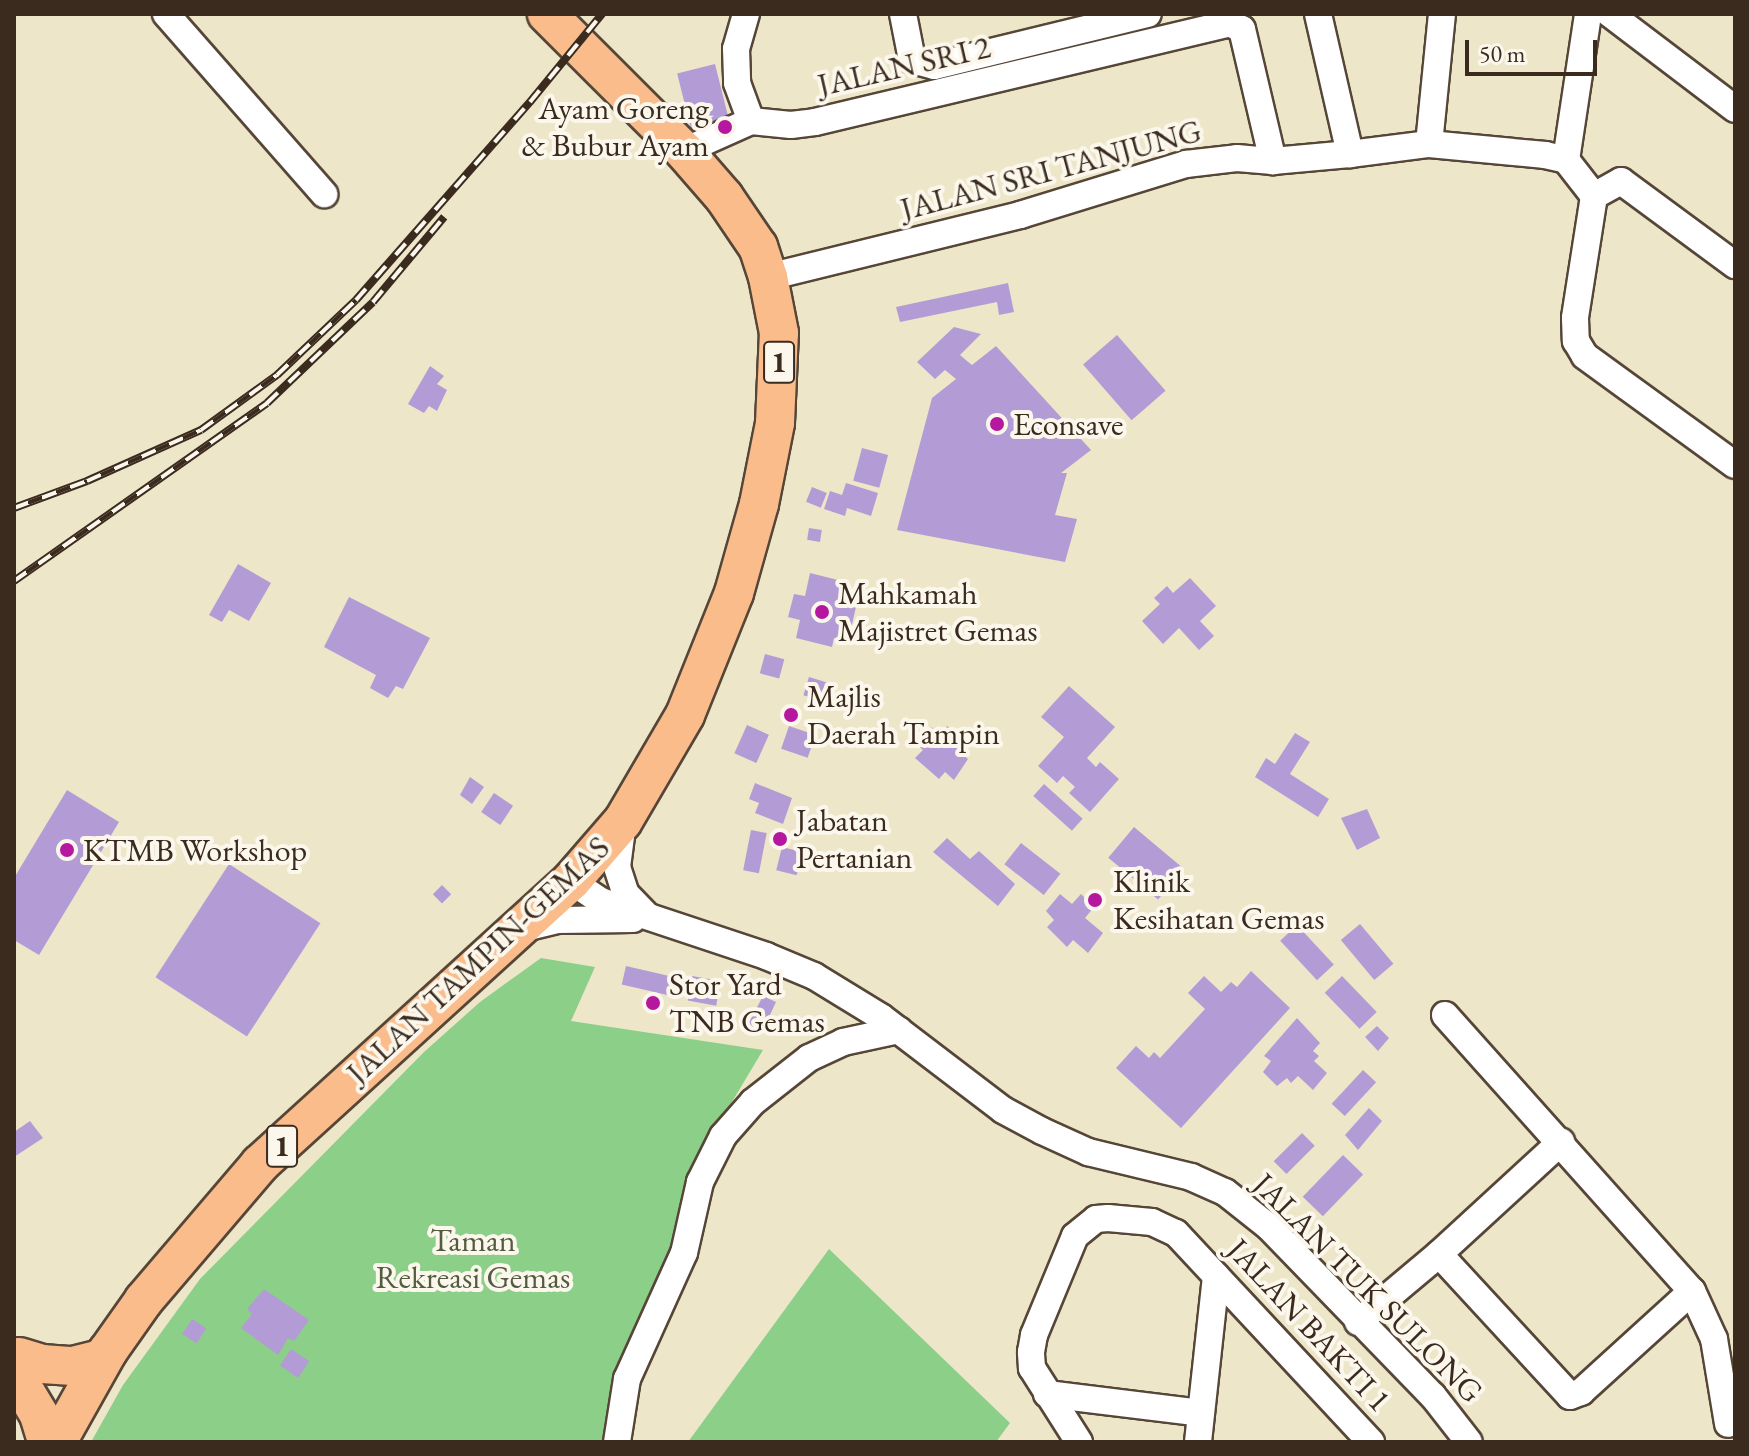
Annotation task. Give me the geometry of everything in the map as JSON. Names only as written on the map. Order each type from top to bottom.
[{"type":"highway","name":"JALAN TAMPIN-GEMAS","points":[[65,1423],[108,1351],[172,1266],[260,1164],[571,881],[623,821],[685,715],[734,593],[753,528],[775,423],[779,333],[768,277],[758,247],[684,151],[547,14]]},
{"type":"highway","points":[[65,1423],[39,1415],[17,1371],[42,1364],[73,1366],[101,1359],[108,1351]]},
{"type":"street","points":[[166,14],[324,194]]},
{"type":"street","points":[[746,14],[736,49],[737,83],[751,121]]},
{"type":"street","points":[[903,14],[912,60],[934,66],[1074,24],[1148,14]]},
{"type":"street","points":[[1318,14],[1350,154]]},
{"type":"street","points":[[1429,144],[1442,14]]},
{"type":"street","points":[[1588,14],[1556,157],[1594,196]]},
{"type":"street","points":[[1610,14],[1735,109]]},
{"type":"street","name":"JALAN SRI 2","points":[[684,151],[751,121],[791,125],[815,122],[1229,23],[1242,29],[1273,161]]},
{"type":"street","name":"JALAN SRI TANJUNG","points":[[768,277],[1020,215],[1186,164],[1237,158],[1273,161],[1429,144],[1556,157]]},
{"type":"street","points":[[1594,196],[1621,181],[1735,265]]},
{"type":"street","points":[[1594,196],[1575,318],[1576,341],[1585,356],[1735,465]]},
{"type":"street","points":[[623,821],[617,867],[621,883],[648,918]]},
{"type":"street","name":"JALAN TUK SULONG","points":[[571,881],[601,901],[766,956],[814,976],[899,1030],[1003,1110],[1042,1131],[1088,1152],[1191,1177],[1225,1192],[1269,1227],[1433,1396],[1469,1442]]},
{"type":"street","points":[[513,934],[548,921],[648,918]]},
{"type":"street","points":[[1445,1015],[1692,1291],[1714,1339],[1728,1424]]},
{"type":"street","points":[[617,1442],[627,1379],[684,1253],[700,1182],[723,1136],[753,1102],[809,1058],[843,1042],[899,1030]]},
{"type":"street","points":[[1358,1322],[1439,1254],[1561,1142]]},
{"type":"street","name":"JALAN BAKTI 1","points":[[1047,1394],[1032,1368],[1034,1335],[1075,1236],[1096,1219],[1152,1222],[1176,1233],[1198,1255],[1346,1429],[1371,1442]]},
{"type":"street","points":[[1439,1254],[1570,1396],[1581,1392],[1692,1291]]},
{"type":"street","points":[[1198,1442],[1216,1276]]},
{"type":"street","points":[[17,1371],[65,1423]]},
{"type":"street","points":[[1047,1394],[1201,1413]]},
{"type":"street","points":[[1047,1394],[1073,1433]]},
{"type":"green space","name":"Taman Rekreasi Gemas","points":[[541,958],[595,967],[571,1021],[763,1050],[705,1147],[608,1442],[91,1442],[123,1385],[200,1279],[424,1052],[480,1002]]},
{"type":"green space","points":[[829,1249],[1010,1423],[996,1442],[688,1442]]},
{"type":"building","points":[[715,64],[729,119],[691,129],[677,73]]},
{"type":"building","points":[[1008,283],[1014,312],[999,315],[997,302],[900,322],[896,307]]},
{"type":"building","name":"Econsave","points":[[954,327],[981,334],[960,355],[972,365],[996,346],[1091,450],[1061,473],[1067,473],[1055,515],[1077,519],[1065,562],[897,530],[932,398],[956,379],[945,370],[935,379],[917,362]]},
{"type":"building","points":[[1117,335],[1166,391],[1132,420],[1083,365]]},
{"type":"building","points":[[430,366],[444,376],[437,384],[447,390],[437,411],[429,406],[424,413],[408,404]]},
{"type":"building","points":[[862,448],[888,455],[879,488],[853,481]]},
{"type":"building","points":[[846,483],[878,493],[871,516],[847,508],[845,516],[824,509],[830,491],[842,495]]},
{"type":"building","points":[[812,487],[827,493],[821,508],[806,502]]},
{"type":"building","points":[[809,528],[822,530],[820,542],[807,540]]},
{"type":"building","points":[[238,564],[271,583],[249,621],[229,610],[222,622],[209,615]]},
{"type":"building","name":"Mahkamah Majistret Gemas","points":[[810,573],[846,582],[842,603],[856,607],[848,642],[834,638],[832,647],[796,638],[800,620],[788,617],[794,594],[805,596]]},
{"type":"building","points":[[1190,578],[1216,606],[1200,621],[1214,636],[1199,650],[1179,628],[1163,644],[1142,621],[1160,604],[1154,598],[1167,586],[1173,593]]},
{"type":"building","points":[[349,597],[430,638],[403,689],[396,686],[388,698],[370,688],[376,675],[324,647]]},
{"type":"building","points":[[765,654],[784,659],[779,678],[760,673]]},
{"type":"building","points":[[809,677],[832,684],[826,702],[803,695]]},
{"type":"building","points":[[1069,686],[1115,727],[1087,758],[1096,767],[1100,762],[1119,779],[1090,812],[1069,793],[1075,787],[1063,776],[1057,783],[1038,766],[1064,737],[1041,717]]},
{"type":"building","points":[[747,725],[769,735],[756,763],[734,753]]},
{"type":"building","points":[[789,726],[815,735],[808,758],[781,749]]},
{"type":"building","points":[[947,726],[968,743],[961,752],[968,759],[954,780],[945,772],[939,779],[915,758],[923,750],[918,746],[931,727],[940,734]]},
{"type":"building","points":[[1295,733],[1310,742],[1290,774],[1329,799],[1318,817],[1255,777],[1266,758],[1275,764]]},
{"type":"building","points":[[470,777],[484,787],[472,804],[460,795]]},
{"type":"building","points":[[755,783],[792,798],[783,824],[755,813],[759,803],[749,799]]},
{"type":"building","points":[[1044,784],[1083,819],[1072,831],[1033,796]]},
{"type":"building","name":"KTMB Workshop","points":[[67,790],[119,822],[39,955],[14,940],[14,878]]},
{"type":"building","points":[[494,793],[513,806],[500,825],[481,812]]},
{"type":"building","points":[[1367,809],[1380,838],[1357,850],[1341,818]]},
{"type":"building","points":[[1134,827],[1184,869],[1158,899],[1108,858]]},
{"type":"building","points":[[751,830],[767,833],[759,873],[743,870]]},
{"type":"building","points":[[947,838],[970,859],[979,851],[1015,884],[998,906],[933,852]]},
{"type":"building","points":[[1021,843],[1060,874],[1044,895],[1004,864]]},
{"type":"building","points":[[782,847],[802,852],[797,875],[776,870]]},
{"type":"building","points":[[229,864],[320,923],[247,1037],[155,977]]},
{"type":"building","points":[[442,885],[451,894],[442,903],[433,894]]},
{"type":"building","points":[[1060,894],[1072,904],[1081,894],[1094,907],[1085,918],[1103,933],[1088,953],[1073,940],[1067,947],[1047,927],[1054,920],[1046,911]]},
{"type":"building","points":[[1360,924],[1393,964],[1374,980],[1341,940]]},
{"type":"building","points":[[1297,925],[1334,964],[1317,980],[1280,941]]},
{"type":"building","points":[[626,966],[685,980],[681,998],[622,985]]},
{"type":"building","points":[[1251,971],[1290,1008],[1181,1128],[1116,1068],[1136,1046],[1149,1058],[1154,1052],[1160,1058],[1205,1009],[1188,993],[1204,976],[1221,992],[1231,982],[1237,987]]},
{"type":"building","points":[[692,976],[721,981],[716,1006],[688,1001]]},
{"type":"building","points":[[1342,976],[1377,1012],[1359,1029],[1325,993]]},
{"type":"building","points":[[763,996],[776,1002],[762,1032],[747,1026]]},
{"type":"building","points":[[1297,1018],[1320,1043],[1313,1051],[1319,1056],[1314,1061],[1327,1073],[1313,1090],[1298,1076],[1291,1083],[1287,1078],[1277,1086],[1263,1072],[1271,1061],[1264,1056]]},
{"type":"building","points":[[1377,1026],[1389,1038],[1378,1051],[1365,1037]]},
{"type":"building","points":[[1363,1070],[1376,1082],[1345,1116],[1332,1104]]},
{"type":"building","points":[[1369,1108],[1382,1121],[1358,1150],[1345,1135]]},
{"type":"building","points":[[30,1121],[43,1138],[14,1157],[14,1132]]},
{"type":"building","points":[[1302,1133],[1315,1146],[1286,1174],[1274,1161]]},
{"type":"building","points":[[1343,1155],[1363,1174],[1323,1216],[1303,1197]]},
{"type":"building","points":[[264,1289],[309,1320],[294,1341],[288,1338],[278,1355],[241,1328],[252,1314],[247,1309]]},
{"type":"building","points":[[192,1319],[206,1328],[196,1343],[182,1334]]},
{"type":"building","points":[[291,1349],[309,1361],[298,1378],[280,1366]]},
{"type":"railway","points":[[14,508],[87,481],[201,430],[277,375],[356,300],[530,102],[602,14]]},
{"type":"railway","points":[[14,581],[267,403],[373,302],[444,217]]},
{"type":"place","name":"Ayam Goreng & Bubur Ayam","points":[[725,127]]},
{"type":"place","name":"Econsave","points":[[997,424]]},
{"type":"place","name":"Mahkamah Majistret Gemas","points":[[822,612]]},
{"type":"place","name":"Majlis Daerah Tampin","points":[[791,715]]},
{"type":"place","name":"Jabatan Pertanian","points":[[780,839]]},
{"type":"place","name":"KTMB Workshop","points":[[67,850]]},
{"type":"place","name":"Klinik Kesihatan Gemas","points":[[1095,900]]},
{"type":"place","name":"Stor Yard TNB Gemas","points":[[653,1003]]}]
